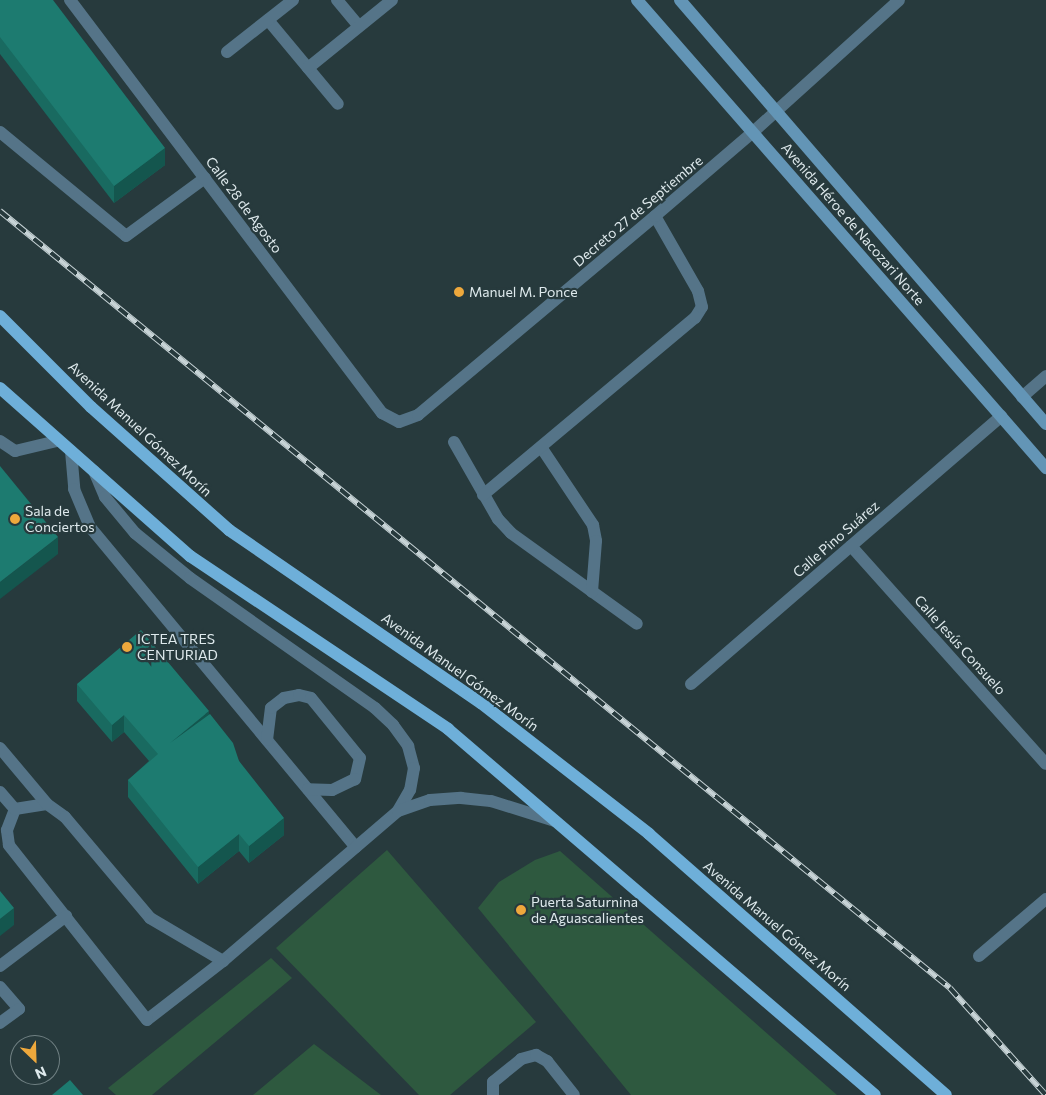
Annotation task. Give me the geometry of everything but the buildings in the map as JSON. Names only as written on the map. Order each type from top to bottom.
[{"type":"main road","name":"Avenida Héroe de Nacozari Norte","points":[[637,0],[1046,468]]},
{"type":"main road","name":"Avenida Héroe de Nacozari Norte","points":[[680,0],[1046,424]]},
{"type":"main road","name":"Avenida Manuel Gómez Morín","points":[[0,316],[91,406],[229,530],[481,703],[626,816],[946,1095]]},
{"type":"main road","points":[[0,388],[57,441],[94,470],[190,556],[448,729],[560,823],[875,1095]]},
{"type":"street","name":"Calle 28 de Agosto","points":[[70,0],[382,413],[399,422]]},
{"type":"street","points":[[227,52],[293,0]]},
{"type":"street","points":[[337,0],[359,26]]},
{"type":"street","points":[[308,68],[392,0]]},
{"type":"street","name":"Decreto 27 de Septiembre","points":[[399,422],[418,415],[655,216],[752,133],[899,0]]},
{"type":"street","points":[[268,20],[338,104]]},
{"type":"street","points":[[0,132],[126,236],[205,178]]},
{"type":"street","points":[[483,495],[695,318],[702,307],[698,290],[655,216]]},
{"type":"street","points":[[1022,397],[1046,376]]},
{"type":"street","name":"Calle Pino Suárez","points":[[690,684],[1001,416]]},
{"type":"street","points":[[0,441],[15,451],[57,441]]},
{"type":"street","points":[[454,442],[483,495],[511,533],[637,624]]},
{"type":"street","points":[[541,447],[593,525],[596,541],[592,592]]},
{"type":"street","points":[[70,451],[74,489],[90,527],[356,847]]},
{"type":"street","points":[[14,809],[7,830],[9,846],[147,1020],[223,961],[398,811],[410,790],[414,768],[408,746],[394,725],[328,673],[190,578],[135,533],[105,497],[94,470]]},
{"type":"street","name":"Calle Jesús Consuelo","points":[[851,546],[1046,764]]},
{"type":"street","points":[[267,740],[271,708],[284,698],[299,695],[311,698],[360,758],[354,779],[332,790],[308,789]]},
{"type":"street","points":[[0,748],[47,804],[65,817],[150,918],[223,961]]},
{"type":"street","points":[[0,792],[14,809]]},
{"type":"street","points":[[398,811],[430,800],[461,798],[491,801],[560,823]]},
{"type":"street","points":[[14,809],[47,804]]},
{"type":"street","points":[[979,956],[1046,899]]},
{"type":"street","points":[[0,966],[66,916]]},
{"type":"street","points":[[0,987],[19,1009],[0,1023]]},
{"type":"street","points":[[493,1095],[493,1082],[521,1059],[536,1055],[547,1061],[574,1095]]},
{"type":"green space","points":[[387,850],[536,1022],[450,1095],[419,1095],[276,948]]},
{"type":"green space","points":[[560,851],[837,1095],[631,1095],[478,908],[499,882],[535,860]]},
{"type":"green space","points":[[271,958],[292,978],[152,1095],[116,1095],[108,1088]]},
{"type":"green space","points":[[314,1044],[381,1095],[253,1095]]},
{"type":"railway","points":[[0,211],[950,988],[1046,1095]]},
{"type":"place","name":"Manuel M. Ponce","points":[[459,292]]},
{"type":"place","name":"Sala de Conciertos","points":[[15,519]]},
{"type":"place","name":"ICTEA TRES CENTURIAD","points":[[127,647]]},
{"type":"place","name":"Puerta Saturnina de Aguascalientes","points":[[521,910]]}]
